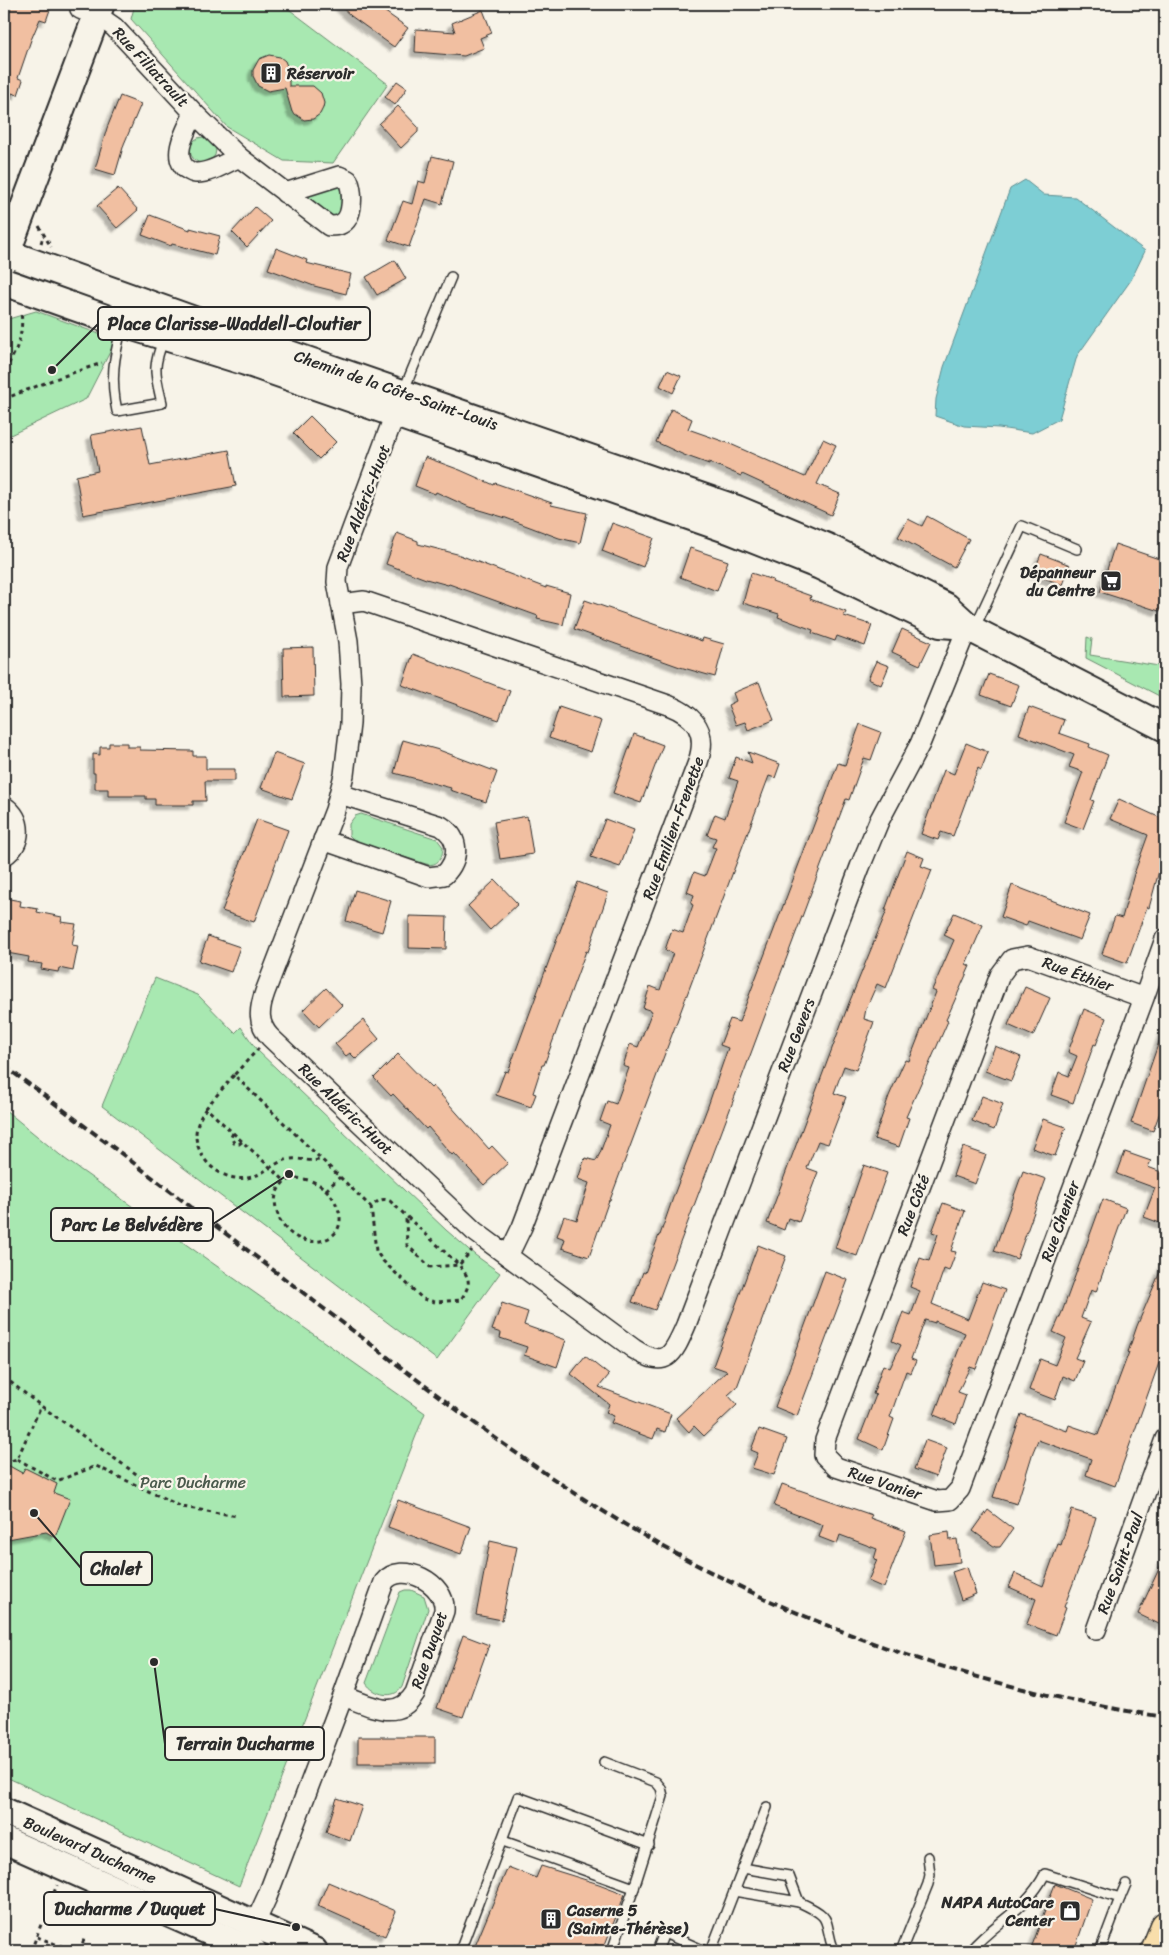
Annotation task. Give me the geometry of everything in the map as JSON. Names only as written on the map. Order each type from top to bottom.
[{"type":"main road","points":[[1155,1951],[1165,1926]]},
{"type":"street","name":"Rue Filiatrault","points":[[90,8],[114,27],[194,114],[239,158],[285,193]]},
{"type":"street","points":[[4,208],[90,8]]},
{"type":"street","points":[[4,255],[90,8]]},
{"type":"street","name":"Rue Filiatrault","points":[[194,114],[180,147],[181,162],[186,169],[194,173],[205,172],[239,158]]},
{"type":"street","name":"Chemin de la Côte-Saint-Louis","points":[[4,255],[400,403],[783,539],[830,571],[940,624],[971,628]]},
{"type":"street","name":"Chemin de la Côte-Saint-Louis","points":[[4,282],[164,337],[246,362],[400,403]]},
{"type":"street","name":"Rue Aldéric-Huot","points":[[400,403],[338,566],[337,582],[348,641],[352,702],[348,748],[340,794],[263,998],[260,1017],[264,1029],[270,1037],[461,1219],[508,1256],[587,1312]]},
{"type":"street","name":"Rue Emilien-Frenette","points":[[341,604],[364,601],[668,705],[687,714],[701,734],[702,750],[698,762],[518,1238],[508,1256]]},
{"type":"street","points":[[971,628],[1165,728]]},
{"type":"street","name":"Rue Gevers","points":[[587,1312],[634,1349],[655,1360],[667,1356],[678,1343],[706,1275],[860,867],[879,821],[920,744],[971,628]]},
{"type":"street","points":[[323,840],[429,877],[444,875],[455,858],[456,845],[452,834],[441,826],[340,794]]},
{"type":"street","points":[[4,806],[13,814],[18,830],[15,846],[4,856]]},
{"type":"street","name":"Rue Chenier","points":[[950,1500],[960,1489],[1165,939]]},
{"type":"street","name":"Rue Éthier","points":[[1012,959],[1028,956],[1144,998]]},
{"type":"street","name":"Rue Côté","points":[[824,1455],[825,1440],[1000,975],[1012,959]]},
{"type":"street","name":"Rue Saint-Paul","points":[[1096,1630],[1165,1439]]},
{"type":"street","name":"Rue Vanier","points":[[824,1455],[836,1467],[937,1501],[950,1500]]},
{"type":"street","name":"Rue Duquet","points":[[247,1950],[255,1924],[343,1696],[382,1586],[386,1579],[395,1574],[404,1574],[421,1578],[434,1586],[444,1600],[444,1611],[417,1686],[408,1704],[400,1709],[389,1710],[343,1696]]},
{"type":"street","name":"Boulevard Ducharme","points":[[4,1811],[314,1951]]},
{"type":"street","name":"Boulevard Ducharme","points":[[4,1840],[247,1950]]},
{"type":"lane","points":[[400,403],[451,277]]},
{"type":"lane","points":[[123,324],[115,353],[112,374],[113,396],[117,411],[162,403],[155,368],[158,352],[164,337]]},
{"type":"lane","points":[[971,628],[1022,526],[1077,549]]},
{"type":"lane","points":[[604,1762],[656,1782],[661,1788],[663,1796],[662,1805],[649,1845],[612,1951]]},
{"type":"lane","points":[[460,1951],[518,1797],[649,1845]]},
{"type":"lane","points":[[711,1951],[767,1807]]},
{"type":"lane","points":[[503,1841],[634,1888]]},
{"type":"lane","points":[[900,1951],[928,1884],[930,1875],[928,1857]]},
{"type":"lane","points":[[743,1868],[789,1876],[799,1902]]},
{"type":"lane","points":[[970,1951],[1024,1904],[1040,1885],[1045,1874],[1120,1898]]},
{"type":"lane","points":[[1100,1951],[1126,1884]]},
{"type":"lane","points":[[734,1891],[799,1902],[823,1915],[834,1951]]},
{"type":"lane","points":[[657,1951],[664,1934],[705,1951]]},
{"type":"path","points":[[36,224],[40,227],[53,251]]},
{"type":"path","points":[[40,247],[44,234]]},
{"type":"path","points":[[4,371],[16,351],[22,332],[20,305]]},
{"type":"path","points":[[4,399],[55,378],[102,364],[104,356]]},
{"type":"path","points":[[259,1048],[206,1108],[199,1120],[196,1134],[198,1148],[210,1166],[226,1176],[242,1178],[255,1176],[271,1166],[292,1159],[322,1159]]},
{"type":"path","points":[[234,1075],[371,1206],[375,1247],[378,1256],[423,1299],[435,1302],[461,1300],[469,1285],[468,1277],[459,1265],[408,1216],[386,1199],[380,1200],[371,1206]]},
{"type":"path","points":[[206,1108],[285,1180]]},
{"type":"path","points":[[233,1133],[231,1137],[234,1143],[239,1144],[243,1141]]},
{"type":"path","points":[[326,1190],[340,1176]]},
{"type":"path","points":[[304,1179],[312,1181],[326,1190],[336,1204],[340,1224],[326,1240],[321,1242],[306,1241],[291,1234],[284,1228],[277,1214],[274,1199],[285,1180],[304,1179]]},
{"type":"path","points":[[408,1216],[406,1220],[407,1245],[430,1267],[459,1265],[472,1250]]},
{"type":"path","points":[[4,1377],[41,1406],[156,1488]]},
{"type":"path","points":[[17,1459],[41,1406]]},
{"type":"path","points":[[4,1463],[17,1459],[57,1481],[96,1466],[182,1507],[238,1516]]},
{"type":"path","points":[[48,1908],[58,1881]]},
{"type":"path","points":[[31,1951],[42,1922]]},
{"type":"path","points":[[37,1937],[74,1951]]},
{"type":"path","points":[[80,1951],[84,1939]]},
{"type":"path","points":[[34,1944],[45,1940]]},
{"type":"green space","points":[[135,4],[282,4],[388,84],[333,163],[284,161],[227,127],[131,19]]},
{"type":"green space","points":[[203,137],[212,141],[216,150],[212,159],[203,163],[194,159],[190,150],[194,141]]},
{"type":"green space","points":[[344,184],[344,215],[331,222],[297,195]]},
{"type":"green space","points":[[36,311],[116,340],[86,399],[4,438],[5,320]]},
{"type":"green space","points":[[1087,637],[1092,639],[1090,655],[1165,667],[1165,699],[1086,658]]},
{"type":"green space","points":[[361,814],[437,839],[443,847],[441,858],[437,863],[430,865],[355,841],[349,835],[349,824],[355,816]]},
{"type":"green space","points":[[155,978],[198,995],[235,1033],[241,1027],[257,1050],[446,1230],[500,1273],[437,1360],[102,1106]]},
{"type":"green space","name":"Parc Ducharme","points":[[4,1109],[65,1159],[425,1413],[239,1886],[4,1776]]},
{"type":"green space","points":[[411,1590],[424,1596],[428,1609],[402,1687],[394,1694],[379,1693],[366,1683],[400,1592]]},
{"type":"water","points":[[1025,180],[1044,195],[1075,197],[1145,251],[1131,280],[1077,356],[1059,419],[1032,433],[999,428],[964,426],[935,416],[936,399],[944,367],[1010,189]]},
{"type":"building","points":[[12,4],[52,4],[46,21],[40,19],[31,40],[18,78],[23,80],[18,95],[12,93],[4,111],[4,28]]},
{"type":"building","points":[[338,4],[374,4],[408,28],[394,47],[351,16]]},
{"type":"building","points":[[483,10],[492,33],[480,38],[484,48],[464,56],[415,52],[416,29],[455,32],[452,23]]},
{"type":"building","points":[[269,55],[280,57],[285,61],[289,71],[289,86],[313,86],[321,93],[324,103],[320,114],[313,119],[304,120],[292,112],[285,88],[268,91],[258,86],[253,76],[253,70],[259,59]]},
{"type":"building","points":[[397,81],[407,88],[395,105],[385,97]]},
{"type":"building","points":[[120,96],[141,104],[124,144],[115,175],[95,169],[107,128]]},
{"type":"building","points":[[398,106],[418,127],[418,132],[401,148],[379,124]]},
{"type":"building","points":[[432,156],[453,161],[442,204],[426,199],[409,247],[388,240],[403,201],[412,204],[418,181],[425,183]]},
{"type":"building","points":[[118,188],[138,210],[117,228],[97,206]]},
{"type":"building","points":[[255,207],[271,221],[247,247],[232,232]]},
{"type":"building","points":[[150,215],[190,230],[190,228],[220,236],[215,255],[172,244],[171,246],[142,235]]},
{"type":"building","points":[[276,248],[307,260],[306,263],[351,274],[346,294],[314,286],[268,269]]},
{"type":"building","points":[[395,260],[406,279],[377,295],[366,277]]},
{"type":"building","points":[[667,370],[681,376],[673,393],[660,386]]},
{"type":"building","points":[[671,409],[692,419],[688,429],[728,443],[805,477],[823,439],[836,445],[817,484],[840,494],[831,515],[742,474],[741,476],[709,462],[709,464],[684,455],[656,442]]},
{"type":"building","points":[[310,416],[336,442],[319,459],[293,433]]},
{"type":"building","points":[[142,426],[150,465],[229,450],[236,486],[83,515],[76,476],[98,471],[91,435]]},
{"type":"building","points":[[425,457],[494,485],[495,483],[552,503],[551,505],[587,513],[580,543],[559,538],[506,518],[469,507],[436,492],[435,494],[415,486]]},
{"type":"building","points":[[927,516],[969,539],[954,567],[898,537],[908,519],[922,526]]},
{"type":"building","points":[[612,523],[654,538],[643,567],[602,551]]},
{"type":"building","points":[[397,533],[418,541],[418,544],[457,554],[546,588],[546,586],[570,593],[563,625],[537,619],[538,616],[386,564]]},
{"type":"building","points":[[1115,544],[1165,561],[1165,606],[1159,611],[1100,592]]},
{"type":"building","points":[[690,548],[728,561],[717,591],[680,577]]},
{"type":"building","points":[[1041,554],[1070,565],[1063,585],[1033,574]]},
{"type":"building","points":[[751,573],[773,580],[772,582],[811,596],[810,599],[846,612],[844,616],[872,625],[865,646],[837,636],[835,641],[812,633],[813,630],[778,617],[779,614],[743,603]]},
{"type":"building","points":[[585,600],[702,641],[703,638],[724,644],[715,677],[680,667],[574,629]]},
{"type":"building","points":[[902,629],[931,642],[920,665],[892,652]]},
{"type":"building","points":[[313,647],[314,696],[284,697],[283,648]]},
{"type":"building","points":[[413,654],[510,691],[499,720],[402,685]]},
{"type":"building","points":[[876,661],[889,666],[881,685],[868,679]]},
{"type":"building","points":[[989,674],[1019,685],[1011,706],[981,695]]},
{"type":"building","points":[[759,682],[774,720],[748,730],[745,722],[736,725],[728,705],[736,701],[733,693]]},
{"type":"building","points":[[559,707],[601,721],[591,752],[549,738]]},
{"type":"building","points":[[1029,707],[1064,720],[1059,733],[1090,744],[1089,747],[1108,755],[1091,800],[1094,801],[1083,829],[1064,822],[1083,772],[1069,767],[1074,755],[1019,734]]},
{"type":"building","points":[[860,724],[881,732],[871,760],[864,758],[849,800],[846,799],[655,1310],[632,1302],[660,1235],[708,1106],[728,1048],[720,1045],[730,1019],[739,1022],[838,763],[845,765]]},
{"type":"building","points":[[634,734],[663,745],[641,803],[613,793]]},
{"type":"building","points":[[403,740],[439,750],[497,772],[486,802],[450,790],[451,788],[394,773]]},
{"type":"building","points":[[109,743],[127,743],[127,747],[140,747],[140,750],[193,751],[193,756],[206,756],[206,769],[235,769],[235,781],[205,781],[206,801],[193,801],[193,805],[155,805],[155,799],[146,799],[146,796],[108,796],[108,789],[95,789],[93,754],[100,755],[100,747],[109,747]]},
{"type":"building","points":[[966,743],[988,752],[981,770],[978,768],[953,836],[941,832],[938,840],[921,834],[944,770],[954,774]]},
{"type":"building","points":[[748,752],[780,764],[775,778],[769,776],[589,1257],[562,1248],[565,1239],[557,1236],[564,1216],[577,1220],[589,1183],[578,1179],[585,1158],[596,1161],[600,1153],[610,1125],[600,1121],[607,1101],[616,1104],[629,1068],[623,1066],[630,1044],[638,1047],[652,1011],[643,1008],[650,986],[660,990],[673,953],[665,950],[672,929],[683,933],[693,905],[691,904],[694,895],[687,892],[694,872],[705,876],[716,848],[712,847],[716,838],[707,835],[715,814],[725,818],[738,781],[729,778],[736,757],[752,763]]},
{"type":"building","points":[[274,753],[305,764],[292,799],[261,788]]},
{"type":"building","points":[[1119,799],[1165,820],[1165,861],[1162,860],[1149,908],[1147,907],[1127,963],[1102,954],[1115,916],[1122,918],[1134,874],[1148,835],[1110,819]]},
{"type":"building","points":[[527,816],[533,854],[500,859],[494,822]]},
{"type":"building","points":[[257,819],[288,830],[254,922],[222,911]]},
{"type":"building","points":[[605,819],[634,830],[620,867],[591,857]]},
{"type":"building","points":[[907,851],[924,858],[921,866],[932,870],[886,988],[877,984],[866,1009],[864,1019],[874,1022],[856,1070],[844,1066],[834,1093],[846,1097],[828,1144],[818,1141],[807,1168],[818,1172],[799,1222],[788,1218],[784,1230],[767,1223],[849,1003],[887,910],[885,910]]},
{"type":"building","points":[[495,880],[518,904],[490,930],[468,906]]},
{"type":"building","points":[[578,882],[608,893],[588,952],[586,951],[544,1065],[542,1065],[533,1093],[536,1094],[531,1107],[496,1095],[505,1071],[508,1072]]},
{"type":"building","points":[[1012,885],[1090,915],[1080,940],[1028,921],[1026,926],[1001,917]]},
{"type":"building","points":[[355,890],[391,901],[382,932],[346,921]]},
{"type":"building","points":[[4,898],[21,901],[20,906],[38,909],[37,912],[62,917],[61,922],[76,924],[72,945],[78,946],[73,971],[59,968],[58,972],[41,969],[42,964],[28,962],[29,957],[7,953],[8,949],[4,949]]},
{"type":"building","points":[[954,913],[983,925],[966,964],[970,966],[946,1020],[948,1021],[906,1117],[909,1118],[899,1147],[874,1139],[889,1096],[905,1060],[909,1061],[936,992],[932,990],[954,940],[944,935]]},
{"type":"building","points":[[409,916],[447,917],[446,949],[409,948]]},
{"type":"building","points":[[208,936],[240,947],[231,972],[199,961]]},
{"type":"building","points":[[1025,987],[1050,998],[1033,1036],[1008,1025]]},
{"type":"building","points":[[326,988],[342,1005],[319,1027],[303,1010]]},
{"type":"building","points":[[1084,1009],[1106,1018],[1096,1045],[1094,1044],[1073,1103],[1051,1095],[1059,1072],[1069,1076],[1077,1056],[1068,1052]]},
{"type":"building","points":[[363,1020],[379,1039],[356,1059],[350,1053],[346,1056],[335,1044]]},
{"type":"building","points":[[1163,1030],[1165,1030],[1165,1099],[1153,1131],[1131,1123]]},
{"type":"building","points":[[995,1046],[1021,1057],[1011,1081],[985,1071]]},
{"type":"building","points":[[398,1054],[431,1088],[433,1086],[489,1149],[492,1146],[508,1163],[484,1185],[454,1153],[452,1155],[428,1127],[426,1129],[393,1094],[391,1096],[374,1078]]},
{"type":"building","points":[[982,1096],[1003,1104],[994,1130],[972,1121]]},
{"type":"building","points":[[1043,1119],[1066,1127],[1055,1156],[1032,1148]]},
{"type":"building","points":[[963,1147],[986,1155],[975,1184],[953,1176]]},
{"type":"building","points":[[1125,1152],[1151,1161],[1148,1167],[1161,1172],[1165,1164],[1165,1225],[1144,1217],[1155,1188],[1117,1174]]},
{"type":"building","points":[[864,1165],[887,1173],[857,1256],[835,1248]]},
{"type":"building","points":[[1023,1171],[1046,1179],[1017,1259],[994,1251]]},
{"type":"building","points":[[1103,1199],[1126,1208],[1096,1292],[1091,1290],[1081,1318],[1091,1322],[1075,1358],[1083,1361],[1075,1381],[1063,1376],[1055,1400],[1029,1390],[1040,1359],[1055,1365],[1066,1338],[1053,1332]]},
{"type":"building","points":[[943,1203],[965,1211],[951,1251],[956,1252],[949,1271],[944,1269],[932,1304],[968,1319],[982,1282],[1005,1290],[976,1369],[970,1367],[958,1392],[966,1395],[956,1424],[934,1415],[965,1333],[935,1321],[935,1323],[925,1320],[911,1359],[916,1361],[911,1373],[906,1371],[890,1417],[894,1419],[883,1450],[859,1439],[876,1395],[873,1394],[883,1365],[890,1368],[901,1345],[892,1341],[903,1312],[911,1315],[920,1291],[910,1287],[920,1258],[929,1261],[938,1234],[932,1232]]},
{"type":"building","points":[[758,1245],[786,1256],[737,1387],[728,1395],[737,1405],[704,1436],[694,1426],[689,1432],[676,1418],[727,1371],[713,1366]]},
{"type":"building","points":[[1165,1260],[1165,1351],[1115,1486],[1086,1475],[1091,1459],[1038,1440],[1017,1504],[993,1497],[1021,1414],[1067,1431],[1069,1425],[1098,1435],[1137,1326]]},
{"type":"building","points":[[825,1271],[848,1280],[797,1416],[775,1407]]},
{"type":"building","points":[[502,1303],[528,1312],[524,1325],[566,1340],[557,1367],[524,1355],[527,1347],[500,1338],[501,1333],[492,1330]]},
{"type":"building","points":[[585,1356],[609,1375],[599,1387],[671,1414],[665,1432],[657,1429],[653,1439],[611,1423],[614,1416],[606,1413],[609,1404],[571,1374]]},
{"type":"building","points":[[759,1429],[787,1439],[774,1475],[752,1468],[758,1453],[751,1450]]},
{"type":"building","points":[[925,1440],[947,1448],[936,1477],[914,1469]]},
{"type":"building","points":[[4,1463],[22,1473],[25,1468],[57,1484],[54,1493],[70,1499],[55,1537],[46,1532],[8,1539],[4,1528]]},
{"type":"building","points":[[782,1484],[872,1515],[870,1518],[906,1531],[884,1588],[868,1581],[877,1560],[874,1559],[877,1549],[840,1535],[837,1544],[819,1537],[823,1525],[774,1506]]},
{"type":"building","points":[[398,1500],[471,1527],[461,1554],[388,1527]]},
{"type":"building","points":[[988,1510],[1013,1529],[1000,1547],[995,1547],[973,1531]]},
{"type":"building","points":[[1072,1510],[1096,1517],[1056,1635],[1027,1624],[1036,1599],[1009,1587],[1015,1573],[1043,1586],[1058,1544],[1061,1545]]},
{"type":"building","points":[[949,1532],[950,1540],[957,1539],[960,1562],[934,1565],[930,1535]]},
{"type":"building","points":[[490,1541],[517,1547],[502,1620],[476,1615]]},
{"type":"building","points":[[1165,1556],[1165,1616],[1161,1625],[1138,1614]]},
{"type":"building","points":[[967,1567],[976,1594],[961,1600],[952,1572]]},
{"type":"building","points":[[463,1635],[489,1645],[463,1717],[437,1708]]},
{"type":"building","points":[[358,1737],[435,1737],[435,1763],[358,1763]]},
{"type":"building","points":[[337,1798],[362,1806],[350,1841],[326,1832]]},
{"type":"building","name":"Caserne 5 (Sainte-Thérèse)","points":[[541,1866],[625,1894],[604,1947],[595,1944],[593,1951],[530,1951],[515,1945],[513,1951],[473,1951],[508,1867],[536,1878]]},
{"type":"building","points":[[328,1882],[396,1911],[385,1936],[318,1906]]},
{"type":"building","points":[[1055,1884],[1092,1899],[1074,1951],[1030,1951]]},
{"type":"railway","points":[[4,1066],[474,1423],[540,1470],[643,1535],[704,1569],[767,1599],[831,1627],[896,1651],[962,1672],[1029,1690],[1165,1717]]},
{"type":"place","name":"Réservoir","points":[[271,73]]},
{"type":"place","name":"Place Clarisse-Waddell-Cloutier","points":[[52,370]]},
{"type":"place","name":"Dépanneur du Centre","points":[[1111,581]]},
{"type":"place","name":"Parc Le Belvédère","points":[[289,1174]]},
{"type":"place","name":"Chalet","points":[[34,1513]]},
{"type":"place","name":"Terrain Ducharme","points":[[154,1662]]},
{"type":"place","name":"NAPA AutoCare Center","points":[[1070,1911]]},
{"type":"place","name":"Caserne 5 (Sainte-Thérèse)","points":[[551,1919]]},
{"type":"place","name":"Ducharme / Duquet","points":[[296,1927]]}]
